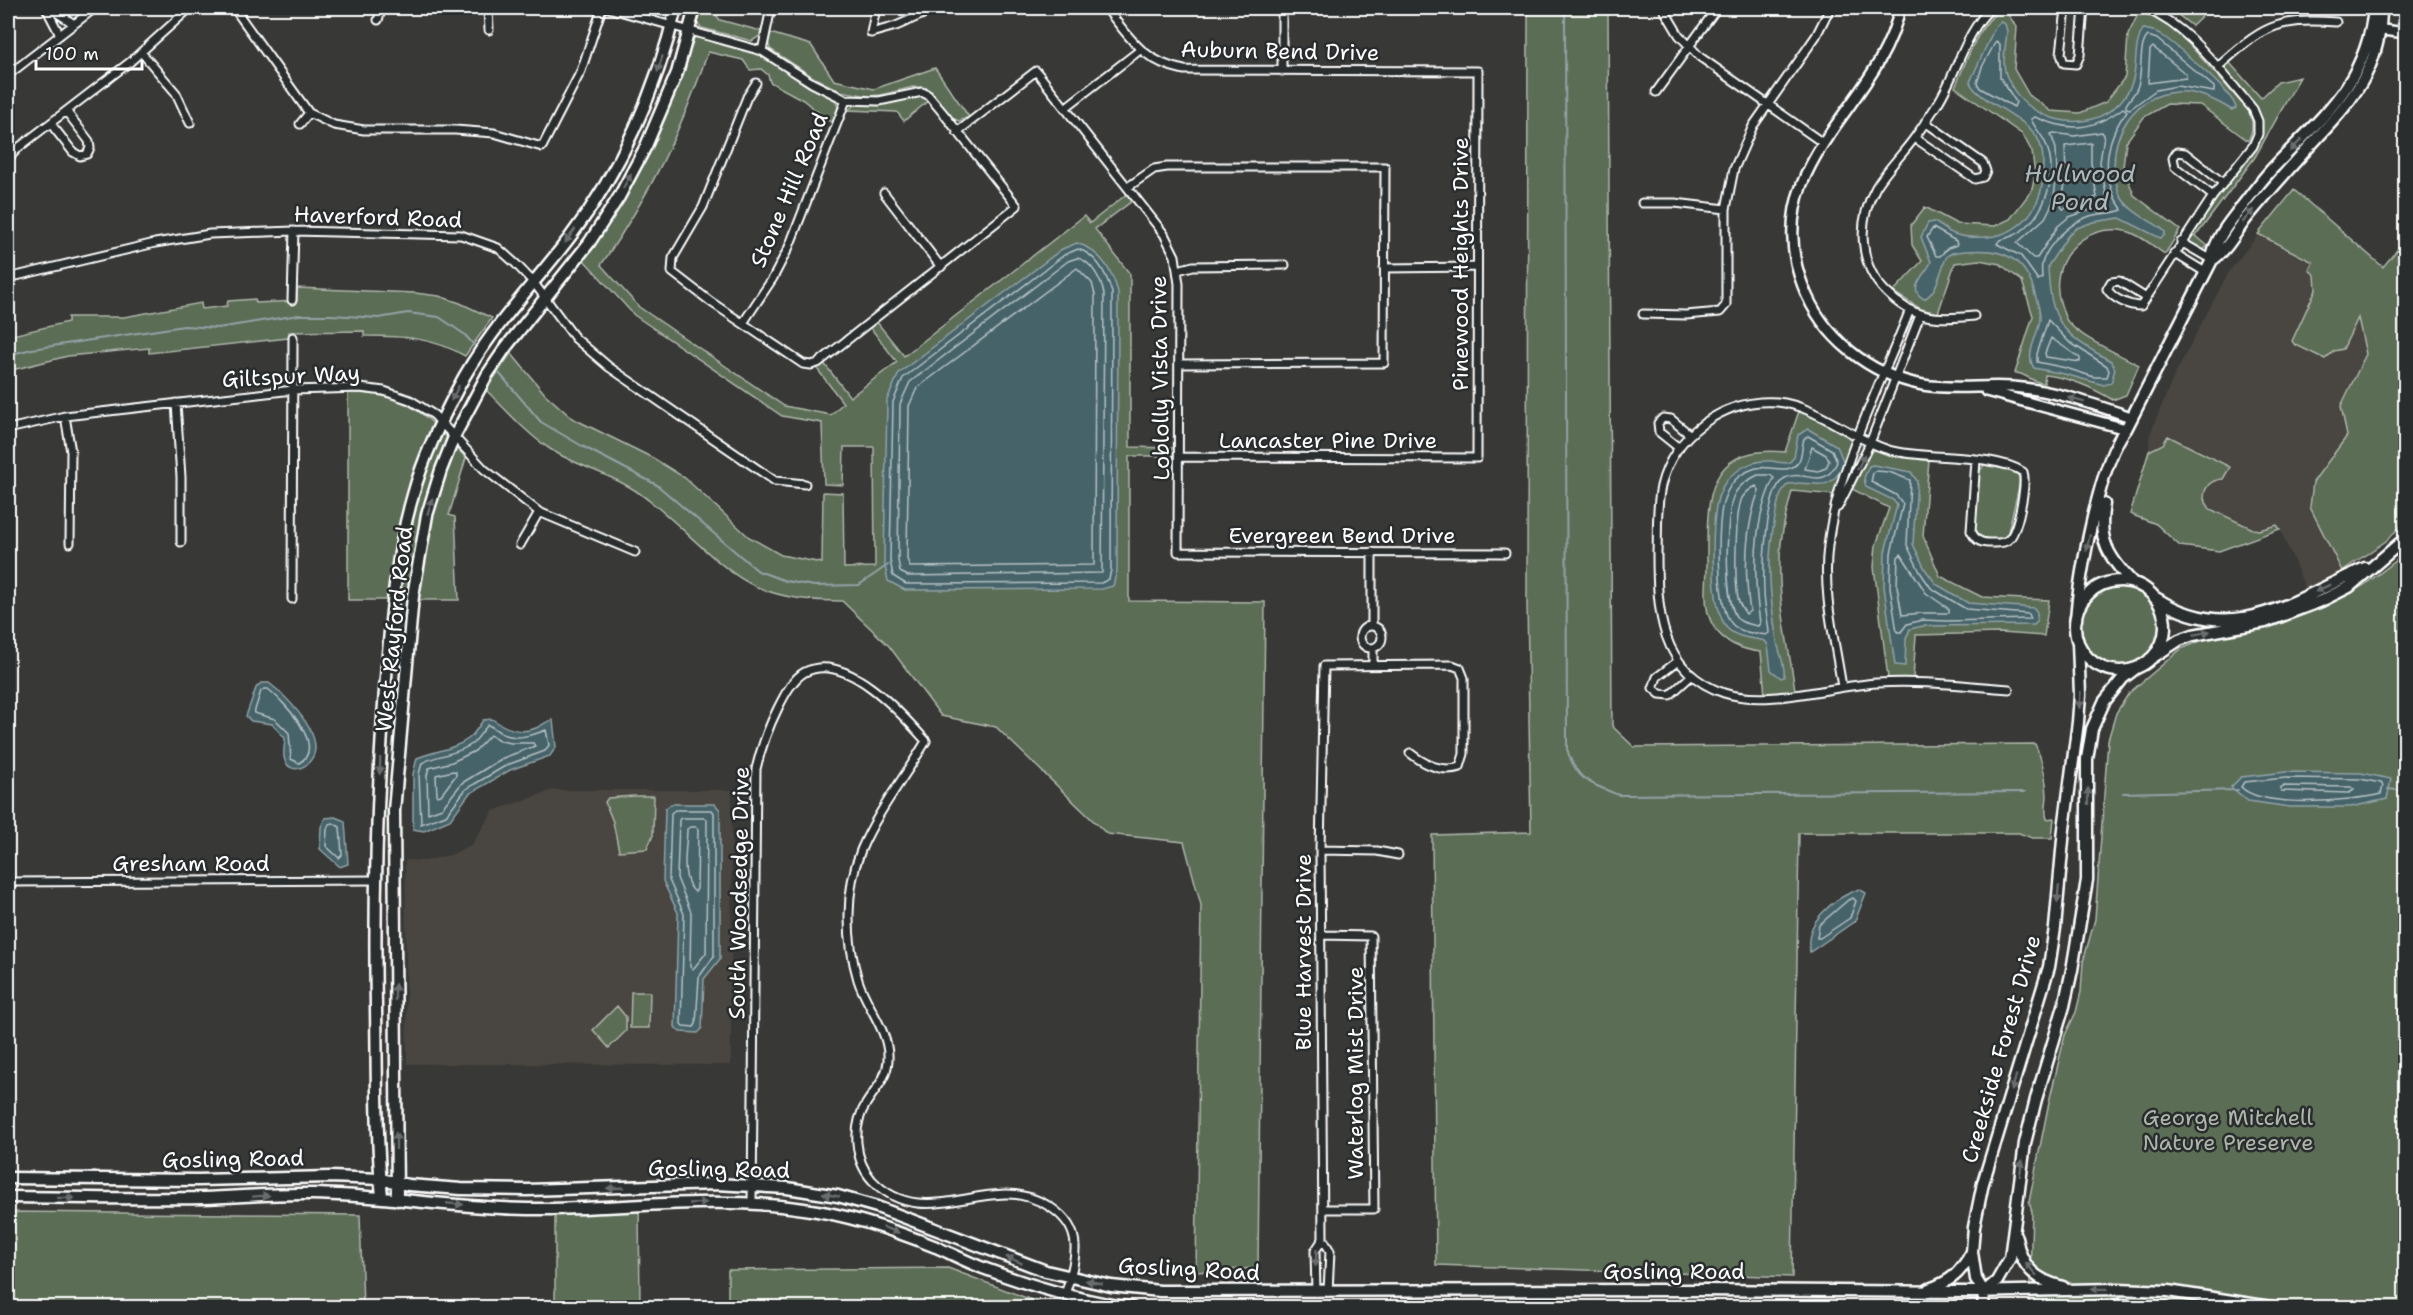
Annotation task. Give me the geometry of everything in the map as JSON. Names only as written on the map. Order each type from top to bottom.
[{"type":"main road","name":"West Rayford Road","points":[[382,1197],[375,880],[381,737],[400,547],[424,462],[441,422],[476,358],[573,233],[630,138],[657,72],[676,8]]},
{"type":"main road","name":"West Rayford Road","points":[[397,1200],[394,811],[408,642],[419,551],[427,515],[454,437],[487,375],[506,347],[589,243],[619,197],[646,146],[677,73],[695,8]]},
{"type":"main road","points":[[2374,8],[2377,29]]},
{"type":"main road","points":[[2381,8],[2376,51],[2366,75],[2335,118],[2243,222],[2220,255],[2212,260],[2126,429],[2118,438],[2100,494],[2080,581],[2076,620],[2078,642],[2086,655],[2105,668],[2121,671],[2136,668],[2174,643],[2193,635],[2265,622],[2349,587],[2406,538]]},
{"type":"main road","points":[[2126,429],[2125,440],[2106,498],[2102,523],[2104,541],[2109,555],[2133,584]]},
{"type":"main road","points":[[2076,620],[2083,601],[2097,588],[2114,582],[2144,588],[2153,596],[2191,616],[2214,621],[2237,620],[2287,605],[2376,563]]},
{"type":"main road","points":[[2150,659],[2160,646],[2164,632],[2163,616],[2153,596]]},
{"type":"main road","points":[[389,640],[408,642]]},
{"type":"main road","name":"Creekside Forest Drive","points":[[1983,1308],[1984,1292],[1976,1279],[1972,1252],[1983,1183],[2049,967],[2078,723],[2080,695],[2078,642]]},
{"type":"main road","name":"Creekside Forest Drive","points":[[1984,1292],[1997,1281],[2010,1258],[2025,1143],[2064,1006],[2087,880],[2088,759],[2092,729],[2104,702],[2123,678],[2136,668]]},
{"type":"main road","name":"Gosling Road","points":[[8,1178],[198,1180],[330,1177],[380,1179],[461,1189],[537,1190],[716,1184],[804,1190],[861,1202],[917,1221],[1020,1263],[1070,1278],[1160,1291],[1984,1292],[2118,1289],[2168,1291],[2277,1308]]},
{"type":"main road","name":"Gosling Road","points":[[8,1197],[201,1198],[312,1194],[536,1209],[713,1202],[752,1204],[811,1210],[876,1225],[938,1248],[982,1268],[1065,1295],[1132,1308]]},
{"type":"main road","name":"Creekside Forest Drive","points":[[2014,1226],[2018,1252],[2033,1274],[2052,1284],[2072,1290]]},
{"type":"main road","name":"Creekside Forest Drive","points":[[1920,1291],[1942,1284],[1960,1272],[1972,1252]]},
{"type":"main road","points":[[2075,1308],[2118,1305],[2166,1308]]},
{"type":"street","points":[[48,8],[74,24]]},
{"type":"street","points":[[48,8],[60,35]]},
{"type":"street","points":[[8,75],[95,8]]},
{"type":"street","points":[[8,159],[18,148],[141,52],[190,8]]},
{"type":"street","points":[[234,8],[309,113],[334,125],[364,130],[485,132],[542,147],[581,71],[602,8]]},
{"type":"street","points":[[378,20],[382,8]]},
{"type":"street","points":[[488,8],[489,30]]},
{"type":"street","points":[[608,8],[690,29],[762,51],[812,83],[846,100],[879,101],[922,92],[928,95],[1017,206],[815,364],[803,364],[672,272],[671,265],[703,207],[747,97],[756,83]]},
{"type":"street","points":[[762,51],[771,8]]},
{"type":"street","points":[[876,8],[871,33],[896,26],[938,8]]},
{"type":"street","name":"Auburn Bend Drive","points":[[1106,8],[1140,50],[1155,62],[1184,70],[1478,71]]},
{"type":"street","points":[[1282,8],[1282,71]]},
{"type":"street","points":[[1663,8],[1668,20],[1689,47],[1823,143]]},
{"type":"street","points":[[1656,92],[1717,8]]},
{"type":"street","points":[[1643,314],[1686,315],[1720,312],[1726,305],[1726,209],[1734,169],[1743,147],[1767,105],[1816,36],[1830,8]]},
{"type":"street","points":[[1900,8],[1882,60],[1812,160],[1801,188],[1792,225],[1794,263],[1806,294],[1822,322],[1845,348],[1885,374],[1923,385],[1978,389],[2012,387],[2050,393],[2132,417]]},
{"type":"street","points":[[1974,316],[1950,319],[1909,312],[1881,288],[1869,271],[1863,250],[1863,227],[1867,208],[1876,187],[1915,138],[1952,78],[1974,30],[1991,8]]},
{"type":"street","points":[[2066,8],[2061,54],[2064,63],[2076,64],[2080,55],[2084,8]]},
{"type":"street","points":[[2145,8],[2177,26],[2218,67],[2253,109],[2258,121],[2258,134],[2253,146],[2213,196],[2141,306],[2133,306],[2110,295],[2107,289],[2111,282],[2119,281],[2146,298]]},
{"type":"street","points":[[51,19],[58,13]]},
{"type":"street","points":[[2218,67],[2268,27],[2289,21],[2336,22]]},
{"type":"street","points":[[2377,29],[2406,33]]},
{"type":"street","points":[[1065,108],[1140,50]]},
{"type":"street","points":[[141,52],[176,93],[190,123]]},
{"type":"street","name":"Loblolly Vista Drive","points":[[957,132],[1036,71],[1164,234],[1175,256],[1178,270],[1178,552]]},
{"type":"street","name":"Pinewood Heights Drive","points":[[1478,71],[1478,458]]},
{"type":"street","name":"Stone Hill Road","points":[[743,322],[773,278],[789,247],[846,100]]},
{"type":"street","points":[[51,124],[73,152],[80,156],[87,154],[90,148],[88,141],[66,111]]},
{"type":"street","points":[[300,124],[309,113]]},
{"type":"street","points":[[1915,138],[1975,179],[1983,177],[1986,171],[1983,163],[1925,122]]},
{"type":"street","points":[[2213,196],[2175,167],[2173,158],[2177,152],[2185,153],[2223,183]]},
{"type":"street","points":[[1128,187],[1154,169],[1167,167],[1385,167],[1384,363],[1179,363]]},
{"type":"street","points":[[884,193],[941,267]]},
{"type":"street","points":[[1642,203],[1675,203],[1726,209]]},
{"type":"street","points":[[292,300],[294,231]]},
{"type":"street","name":"Haverford Road","points":[[8,278],[166,241],[210,234],[294,231],[461,235],[498,248],[534,283],[575,338],[609,367],[775,481],[805,484]]},
{"type":"street","points":[[2181,242],[2212,260]]},
{"type":"street","points":[[2174,253],[2205,272]]},
{"type":"street","points":[[1178,270],[1193,266],[1285,265]]},
{"type":"street","points":[[1384,268],[1478,267]]},
{"type":"street","points":[[1842,687],[1827,578],[1828,545],[1840,488],[1909,312]]},
{"type":"street","points":[[1834,514],[1870,443],[1920,315]]},
{"type":"street","points":[[292,599],[293,337]]},
{"type":"street","name":"Giltspur Way","points":[[8,429],[65,416],[293,390],[360,388],[384,391],[411,400],[441,422],[484,469],[539,512],[635,552]]},
{"type":"street","points":[[1978,389],[2126,429]]},
{"type":"street","points":[[1977,460],[1971,531],[1982,543],[2001,543],[2008,540],[2013,532],[2026,485],[2023,472],[2016,468],[1977,460],[1890,450],[1858,438],[1820,416],[1799,407],[1778,402],[1729,409],[1709,419],[1689,434],[1678,448],[1669,464],[1658,505],[1657,586],[1662,623],[1668,642],[1678,661],[1691,676],[1721,692],[1742,698],[1765,698],[1842,687],[1909,682],[2009,689]]},
{"type":"street","points":[[176,403],[181,458],[181,542]]},
{"type":"street","points":[[65,416],[71,452],[70,543]]},
{"type":"street","points":[[1678,448],[1659,432],[1658,423],[1663,418],[1671,419],[1689,434]]},
{"type":"street","name":"Lancaster Pine Drive","points":[[1179,457],[1478,458]]},
{"type":"street","points":[[520,545],[539,512]]},
{"type":"street","name":"Evergreen Bend Drive","points":[[1178,552],[1505,553]]},
{"type":"street","points":[[1372,552],[1372,625]]},
{"type":"street","points":[[1372,625],[1379,628],[1383,634],[1380,645],[1373,648],[1365,646],[1360,637],[1362,630],[1372,625]]},
{"type":"street","points":[[1373,648],[1373,665],[1452,665],[1460,668],[1464,678],[1464,754],[1460,767],[1452,770],[1426,765],[1410,753]]},
{"type":"street","points":[[1678,661],[1657,676],[1653,688],[1660,694],[1670,695],[1691,676]]},
{"type":"street","name":"Blue Harvest Drive","points":[[1322,1292],[1330,1251],[1323,1239],[1320,850],[1324,666],[1373,665]]},
{"type":"street","name":"South Woodsedge Drive","points":[[752,1204],[756,769],[770,724],[782,700],[799,676],[806,671],[824,667],[844,671],[873,689],[907,719],[926,741],[861,851],[853,878],[849,925],[854,966],[865,999],[886,1040],[888,1059],[882,1081],[862,1111],[857,1130],[858,1151],[864,1170],[885,1191],[906,1201],[939,1204],[1011,1194],[1028,1196],[1042,1202],[1061,1217],[1074,1239],[1075,1256],[1070,1278]]},
{"type":"street","points":[[1320,850],[1377,851],[1398,855]]},
{"type":"street","name":"Gresham Road","points":[[8,882],[375,880]]},
{"type":"street","name":"Waterlog Mist Drive","points":[[1321,935],[1371,936],[1374,1209],[1323,1209]]},
{"type":"street","name":"Blue Harvest Drive","points":[[1322,1292],[1315,1251],[1323,1239]]},
{"type":"street","points":[[1065,1295],[1070,1278]]},
{"type":"shaded area","points":[[2294,190],[2358,317],[2366,354],[2341,406],[2347,436],[2313,482],[2310,507],[2342,571],[2306,590],[2280,529],[2219,551],[2209,551],[2180,546],[2156,524],[2130,514],[2149,451],[2149,436],[2173,378],[2229,271]]},
{"type":"shaded area","points":[[553,790],[732,790],[731,1065],[407,1064],[405,860],[425,861],[450,855],[472,844],[493,811]]},
{"type":"green space","points":[[699,8],[719,8],[717,16],[720,20],[761,31],[760,36],[752,41],[702,28],[698,25]]},
{"type":"green space","points":[[1528,8],[1608,8],[1612,726],[1634,747],[2035,744],[2045,775],[2046,816],[2047,819],[2054,818],[2052,838],[2032,838],[2019,833],[1799,833],[1792,1277],[1436,1265],[1432,835],[1531,832],[1527,603]]},
{"type":"green space","points":[[2003,8],[2017,27],[2014,69],[2029,95],[2051,111],[2080,113],[2106,102],[2125,77],[2128,35],[2140,10],[2169,27],[2188,43],[2249,111],[2252,130],[2248,141],[2200,105],[2167,104],[2144,117],[2126,142],[2123,167],[2134,195],[2180,230],[2165,254],[2135,234],[2109,230],[2095,233],[2082,240],[2071,249],[2063,261],[2058,290],[2067,320],[2091,340],[2139,365],[2126,395],[2113,400],[2089,387],[2064,378],[2045,375],[2044,383],[2040,383],[2015,373],[2033,316],[2022,281],[2000,264],[1979,260],[1955,263],[1938,313],[1921,309],[1893,292],[1922,261],[1912,245],[1911,225],[1925,207],[1957,224],[1995,226],[2010,219],[2032,190],[2035,174],[2032,152],[2023,135],[1955,87],[1986,23]]},
{"type":"green space","points":[[2164,8],[2211,8],[2192,26],[2177,14]]},
{"type":"green space","points":[[770,33],[811,45],[834,80],[874,89],[935,68],[969,117],[959,121],[954,119],[927,88],[913,87],[869,96],[840,91],[813,77],[770,49],[768,42]]},
{"type":"green space","points":[[701,37],[760,54],[809,87],[835,100],[838,107],[833,124],[803,100],[770,82],[768,75],[761,69],[750,70],[743,60],[708,52],[687,109],[662,163],[634,214],[601,265],[639,307],[784,406],[831,415],[843,403],[815,366],[823,362],[850,397],[897,362],[869,326],[876,321],[904,356],[1084,216],[1090,223],[1127,194],[1132,201],[1095,229],[1130,274],[1130,447],[1174,448],[1175,456],[1129,456],[1129,601],[1265,602],[1258,1268],[1196,1272],[1201,905],[1184,842],[1107,834],[996,727],[941,716],[889,646],[842,601],[789,597],[757,587],[742,579],[711,556],[666,514],[636,491],[615,479],[560,455],[541,443],[486,390],[511,353],[545,394],[572,418],[653,458],[685,478],[749,537],[781,555],[822,563],[823,492],[843,493],[844,568],[875,567],[874,447],[844,447],[843,485],[824,484],[822,423],[782,416],[634,315],[582,258],[650,147],[677,85],[691,42],[693,38]]},
{"type":"green space","points":[[2229,62],[2261,98],[2278,82],[2300,77],[2255,157],[2196,236],[2208,246],[2202,251],[2188,241],[2189,234],[2256,147],[2261,135],[2260,115],[2250,97],[2227,73],[2225,68]]},
{"type":"green space","points":[[920,95],[928,101],[904,121],[897,112],[848,110],[856,104],[882,104]]},
{"type":"green space","points":[[2294,190],[2383,267],[2405,240],[2405,522],[2386,541],[2342,571],[2310,507],[2313,482],[2347,436],[2341,406],[2366,354],[2358,318],[2343,349],[2334,351],[2325,359],[2292,341],[2316,289],[2315,275],[2309,270],[2313,262],[2258,234]]},
{"type":"green space","points":[[297,288],[439,296],[492,318],[465,356],[429,341],[404,337],[364,336],[364,331],[289,332],[288,338],[149,353],[149,348],[68,356],[8,371],[8,336],[68,322],[68,317],[124,317],[201,303],[202,309],[227,306],[228,301],[255,299],[256,303],[297,301]]},
{"type":"green space","points":[[348,393],[387,397],[416,409],[466,458],[449,515],[455,517],[459,600],[348,600]]},
{"type":"green space","points":[[1799,411],[1819,419],[1848,437],[1852,441],[1852,446],[1835,495],[1792,491],[1782,534],[1780,576],[1782,609],[1795,690],[1765,695],[1761,652],[1741,648],[1723,638],[1714,627],[1708,613],[1706,588],[1710,500],[1715,482],[1724,468],[1738,457],[1758,452],[1785,452]]},
{"type":"green space","points":[[2168,436],[2230,467],[2223,479],[2211,483],[2205,491],[2204,499],[2210,509],[2253,529],[2259,530],[2277,525],[2280,529],[2219,551],[2180,546],[2156,524],[2130,514],[2149,451],[2163,444]]},
{"type":"green space","points":[[1879,450],[1929,459],[1923,536],[1940,576],[1982,597],[2049,600],[2044,636],[2001,633],[1916,635],[1913,678],[1888,678],[1874,567],[1876,545],[1889,508],[1852,489],[1868,454]]},
{"type":"green space","points":[[1984,465],[2015,471],[2021,479],[2007,536],[2001,539],[1982,539],[1975,529],[1979,472]]},
{"type":"green space","name":"George Mitchell Nature Preserve","points":[[2405,554],[2405,1307],[2029,1308],[2032,1212],[2029,1202],[2049,1102],[2065,1035],[2076,1012],[2081,992],[2083,962],[2095,919],[2108,740],[2116,713],[2129,693],[2181,649],[2203,640],[2275,626],[2322,608],[2364,585]]},
{"type":"green space","points":[[2119,585],[2135,588],[2148,597],[2157,610],[2160,626],[2157,642],[2148,655],[2135,664],[2119,667],[2103,664],[2090,655],[2081,642],[2078,626],[2081,610],[2090,597],[2103,588]]},
{"type":"green space","points":[[654,796],[653,835],[647,849],[619,851],[613,822],[605,802],[608,798]]},
{"type":"green space","points":[[631,992],[650,992],[649,1028],[630,1028]]},
{"type":"green space","points":[[617,1006],[626,1017],[626,1031],[609,1048],[593,1030]]},
{"type":"green space","points":[[639,1207],[640,1307],[555,1307],[555,1209]]},
{"type":"green space","points":[[8,1212],[360,1215],[363,1307],[8,1307]]},
{"type":"green space","points":[[948,1268],[1050,1307],[728,1307],[728,1270]]},
{"type":"water","name":"Hullwood Pond","points":[[2001,22],[2005,24],[2007,31],[2004,60],[2007,77],[2015,92],[2027,105],[2042,114],[2074,122],[2106,113],[2120,102],[2132,83],[2137,47],[2143,29],[2160,34],[2191,58],[2226,92],[2236,108],[2232,110],[2205,96],[2176,92],[2161,95],[2136,109],[2121,132],[2116,146],[2115,175],[2120,195],[2125,202],[2134,211],[2161,228],[2165,232],[2164,236],[2160,238],[2120,218],[2093,222],[2069,234],[2048,266],[2049,285],[2056,314],[2070,334],[2094,352],[2111,361],[2115,369],[2111,383],[2104,385],[2034,368],[2031,362],[2031,350],[2039,325],[2040,312],[2029,277],[2021,266],[2003,254],[1979,250],[1952,253],[1947,256],[1936,286],[1929,296],[1924,299],[1917,291],[1919,281],[1931,262],[1921,237],[1928,223],[1934,222],[1951,233],[1963,236],[1995,236],[2016,227],[2025,220],[2037,202],[2041,191],[2043,156],[2037,137],[2022,122],[1981,95],[1970,82],[1995,27]]},
{"type":"water","points":[[1077,243],[1085,246],[1104,262],[1118,292],[1117,571],[1113,586],[1102,589],[905,590],[888,581],[884,561],[887,400],[899,373],[1062,249]]},
{"type":"water","points":[[1808,429],[1837,446],[1844,463],[1833,480],[1827,483],[1788,484],[1779,500],[1772,534],[1770,580],[1777,642],[1784,668],[1784,677],[1781,678],[1771,670],[1768,645],[1765,641],[1735,634],[1727,628],[1721,618],[1715,587],[1713,551],[1715,518],[1720,492],[1730,477],[1756,462],[1790,462],[1794,457],[1798,435]]},
{"type":"water","points":[[1869,466],[1911,472],[1917,481],[1913,544],[1925,569],[1936,584],[1968,603],[2034,608],[2037,612],[2037,622],[2034,625],[1923,626],[1910,629],[1906,639],[1905,666],[1895,665],[1884,587],[1885,552],[1897,505],[1893,500],[1866,487],[1864,478]]},
{"type":"water","points":[[261,683],[269,683],[283,695],[310,730],[314,739],[314,754],[302,767],[291,768],[287,764],[284,757],[285,738],[272,724],[251,721],[246,716],[256,688]]},
{"type":"water","points":[[492,719],[507,728],[518,731],[530,730],[553,720],[556,747],[550,756],[510,770],[469,794],[450,820],[424,831],[413,829],[413,774],[417,758],[462,743],[472,735],[483,720]]},
{"type":"water","points":[[2286,772],[2361,773],[2391,779],[2387,799],[2351,807],[2290,807],[2248,801],[2231,787],[2241,777]]},
{"type":"water","points":[[671,804],[715,804],[720,810],[720,959],[704,979],[702,1029],[698,1033],[680,1032],[675,1027],[678,913],[663,881],[665,809]]},
{"type":"water","points":[[335,817],[345,821],[348,864],[340,867],[320,849],[321,827],[325,818]]},
{"type":"water","points":[[1859,889],[1866,893],[1855,921],[1810,952],[1811,931],[1822,913],[1830,905]]},
{"type":"waterway","points":[[1565,8],[1567,749],[1575,768],[1592,784],[1619,795],[2025,792]]},
{"type":"waterway","points":[[8,355],[32,349],[184,326],[218,328],[299,315],[379,318],[408,313],[439,317],[464,334],[474,345]]},
{"type":"waterway","points":[[499,373],[541,422],[657,485],[758,571],[786,581],[814,586],[859,585],[888,565]]},
{"type":"waterway","points":[[2388,789],[2406,791]]},
{"type":"waterway","points":[[2123,793],[2238,790]]}]
